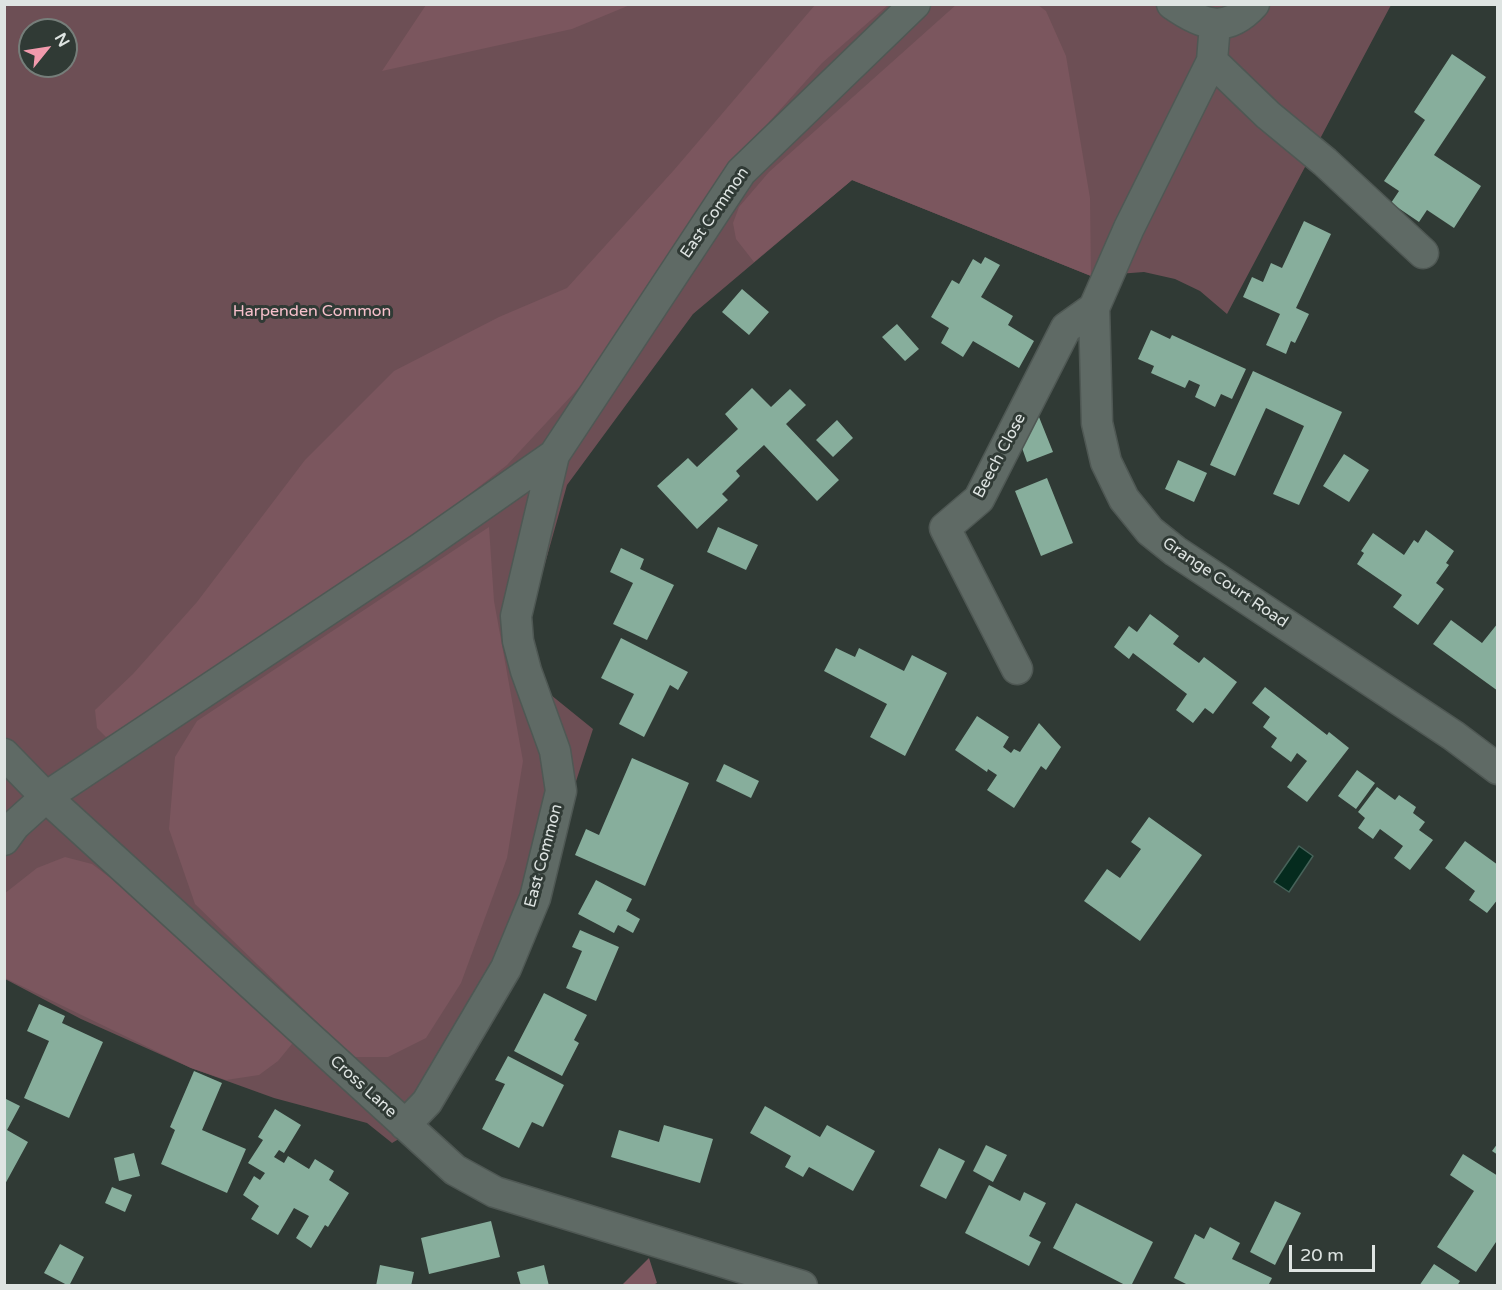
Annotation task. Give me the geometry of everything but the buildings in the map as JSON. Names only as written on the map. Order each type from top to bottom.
[{"type":"street","name":"East Common","points":[[405,1125],[427,1102],[506,968],[535,898],[561,791],[555,751],[526,671],[518,641],[516,616],[554,455],[741,172],[915,4]]},
{"type":"street","points":[[1172,4],[1202,22],[1215,24],[1227,23],[1238,18],[1254,4]]},
{"type":"street","points":[[1094,308],[1130,228],[1212,61],[1215,24]]},
{"type":"street","points":[[1212,61],[1268,115],[1325,162],[1423,253]]},
{"type":"street","name":"Beech Close","points":[[1017,669],[945,528],[979,499],[1066,328],[1094,308]]},
{"type":"street","name":"Grange Court Road","points":[[1094,308],[1097,423],[1106,462],[1124,499],[1150,531],[1175,551],[1454,736],[1497,768]]},
{"type":"street","name":"East Common","points":[[4,840],[15,825],[46,797],[418,550],[554,455]]},
{"type":"street","name":"Cross Lane","points":[[4,754],[46,797],[455,1170],[495,1192],[802,1286]]},
{"type":"green space","name":"Harpenden Common","points":[[4,5],[1391,5],[1227,314],[1200,291],[1175,279],[1144,272],[1091,276],[852,180],[693,314],[567,485],[525,635],[530,662],[551,695],[593,729],[545,877],[426,1123],[392,1143],[367,1123],[274,1098],[191,1068],[81,1019],[5,979]]},
{"type":"shaded area","points":[[957,4],[1038,5],[1046,11],[1066,56],[1090,198],[1091,276],[852,180],[754,262],[736,239],[733,223],[739,207],[769,172]]},
{"type":"shaded area","points":[[426,5],[630,5],[572,29],[382,71]]},
{"type":"shaded area","points":[[815,5],[888,5],[822,63],[726,170],[586,380],[507,465],[403,546],[127,728],[106,737],[97,728],[95,710],[133,674],[197,602],[305,460],[394,371],[499,317],[567,288],[674,170]]},
{"type":"shaded area","points":[[489,527],[494,601],[523,761],[507,858],[461,983],[426,1038],[388,1057],[353,1057],[195,904],[169,829],[175,757],[197,721]]},
{"type":"shaded area","points":[[1299,846],[1313,856],[1289,892],[1274,882]]},
{"type":"shaded area","points":[[65,857],[92,864],[121,886],[296,1039],[278,1061],[259,1075],[226,1080],[191,1068],[5,978],[4,894],[37,868]]},
{"type":"shaded area","points":[[649,1258],[657,1283],[622,1285]]}]
